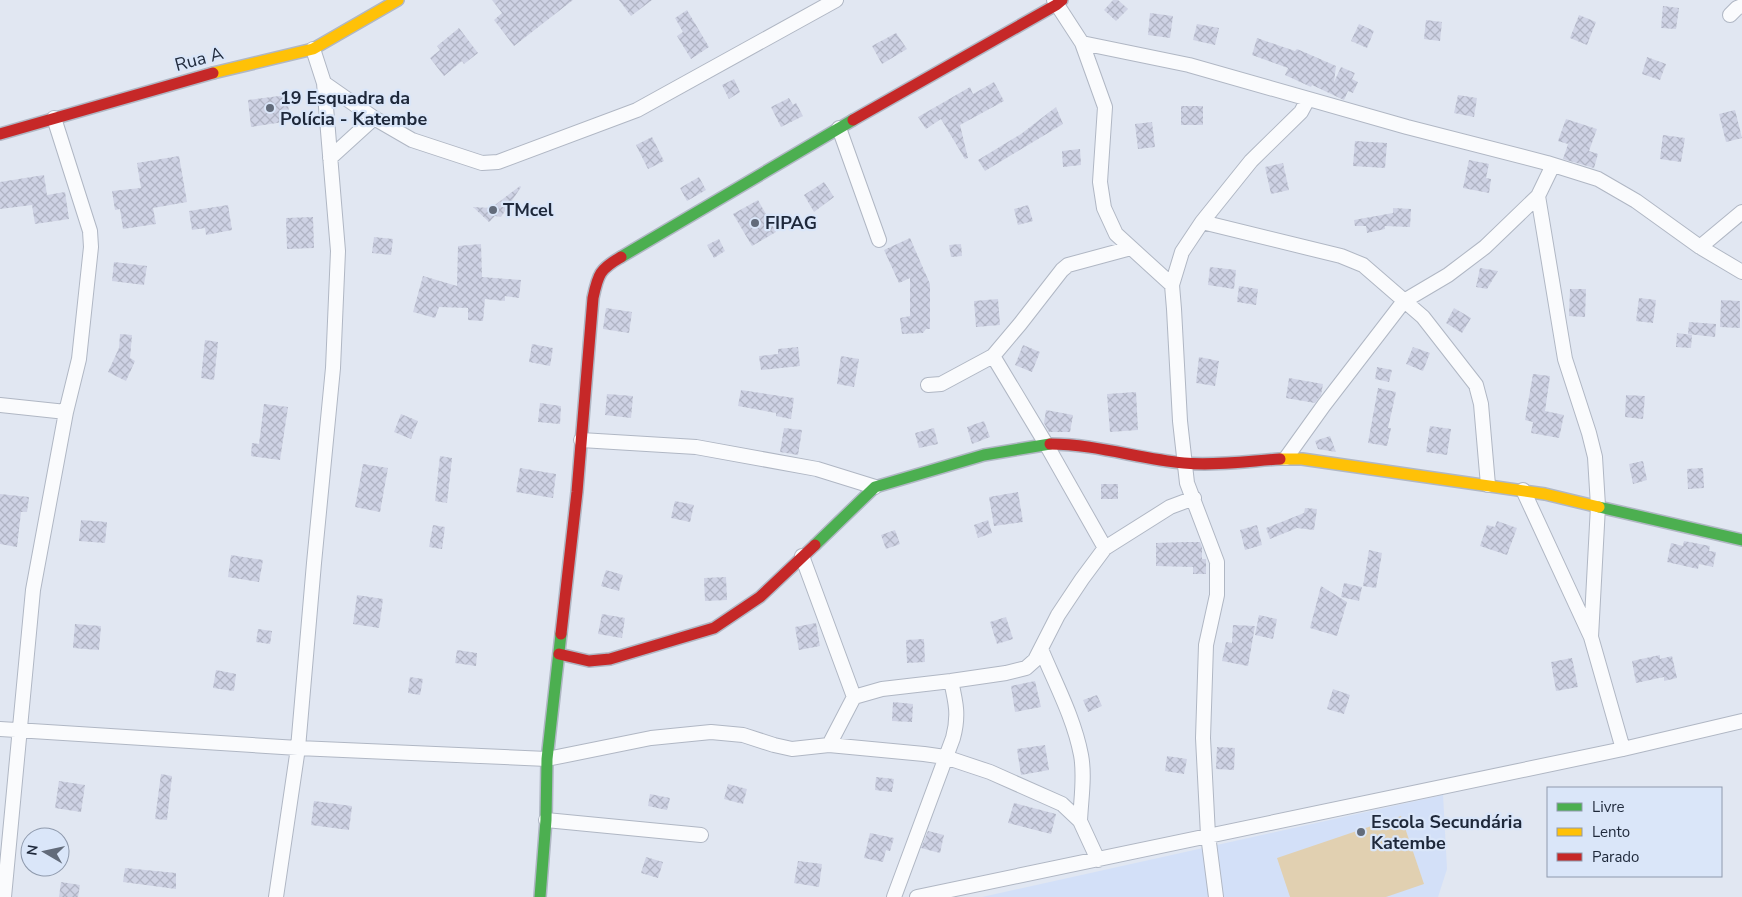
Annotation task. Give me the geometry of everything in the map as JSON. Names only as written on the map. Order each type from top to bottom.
[{"type":"street","name":"Rua A","points":[[0,134],[221,71],[313,49],[398,0]]},
{"type":"street","points":[[324,83],[374,118],[412,140],[482,163],[498,162],[637,110],[836,0]]},
{"type":"street","points":[[540,897],[546,820],[547,759],[577,492],[593,298],[597,278],[608,265],[1057,2],[1082,43],[1105,107],[1100,182],[1104,208],[1116,234],[1172,285]]},
{"type":"street","points":[[1730,15],[1742,6]]},
{"type":"street","points":[[1082,43],[1189,65],[1598,179],[1636,201],[1700,247],[1742,272]]},
{"type":"street","points":[[276,897],[298,748],[333,368],[338,250],[324,83],[313,49]]},
{"type":"street","points":[[1216,897],[1208,835],[1203,738],[1206,645],[1217,595],[1217,562],[1187,483],[1180,421],[1172,285],[1182,252],[1202,222],[1251,161],[1302,112],[1308,99]]},
{"type":"street","points":[[4,897],[33,590],[66,412],[79,359],[91,247],[90,231],[54,118]]},
{"type":"street","points":[[330,158],[374,118]]},
{"type":"street","points":[[839,128],[879,240]]},
{"type":"street","points":[[1286,458],[1404,301],[1448,275],[1485,247],[1538,196],[1553,165]]},
{"type":"street","points":[[1538,196],[1565,359],[1595,457],[1598,506],[1591,637]]},
{"type":"street","points":[[1700,247],[1742,212]]},
{"type":"street","points":[[1202,222],[1341,256],[1363,265],[1423,317],[1476,385],[1481,404],[1488,485]]},
{"type":"street","points":[[928,385],[941,384],[993,356],[1068,265],[1131,248]]},
{"type":"street","points":[[993,356],[1105,548]]},
{"type":"street","points":[[0,405],[66,412]]},
{"type":"street","points":[[581,440],[696,447],[817,469],[876,487]]},
{"type":"street","points":[[559,654],[589,661],[610,659],[714,628],[760,597],[876,487],[984,455],[1046,444],[1072,444],[1184,462],[1302,459],[1545,494],[1742,540]]},
{"type":"street","points":[[1523,490],[1591,637],[1623,750]]},
{"type":"street","points":[[829,746],[854,697],[882,689],[952,681],[1026,668],[1035,660],[1058,615],[1105,548],[1170,507],[1194,498]]},
{"type":"street","points":[[802,556],[854,697]]},
{"type":"street","points":[[1040,649],[1075,733],[1081,756],[1083,775],[1080,821]]},
{"type":"street","points":[[894,897],[953,738],[957,722],[952,681]]},
{"type":"street","points":[[917,897],[1623,750],[1742,721]]},
{"type":"street","points":[[0,728],[298,748],[547,759],[651,738],[711,732],[743,735],[792,749],[829,746],[945,757],[990,772],[1062,804],[1080,821],[1098,860]]},
{"type":"street","points":[[546,820],[701,835]]},
{"type":"shaded area","name":"Escola Secundária Katembe","points":[[1443,795],[1447,869],[1438,897],[982,897]]},
{"type":"shaded area","points":[[1401,816],[1424,884],[1386,897],[1290,897],[1277,858]]},
{"type":"building","points":[[492,0],[573,0],[514,46],[494,20],[502,13]]},
{"type":"building","points":[[619,0],[652,0],[631,16]]},
{"type":"building","points":[[1113,0],[1118,0],[1128,9],[1116,21],[1104,10]]},
{"type":"building","points":[[1663,6],[1679,8],[1676,29],[1661,28]]},
{"type":"building","points":[[687,10],[709,47],[691,59],[677,36],[683,32],[675,18]]},
{"type":"building","points":[[1150,13],[1173,16],[1170,38],[1148,35]]},
{"type":"building","points":[[1579,15],[1596,22],[1587,45],[1570,38]]},
{"type":"building","points":[[1426,20],[1442,22],[1440,41],[1424,39]]},
{"type":"building","points":[[1197,24],[1219,28],[1215,45],[1193,40]]},
{"type":"building","points":[[1359,24],[1374,31],[1367,48],[1351,41]]},
{"type":"building","points":[[459,28],[478,53],[464,64],[462,61],[444,76],[430,58],[440,50],[437,46]]},
{"type":"building","points":[[896,33],[907,49],[882,64],[872,46]]},
{"type":"building","points":[[1257,38],[1295,51],[1297,49],[1336,66],[1334,82],[1341,67],[1355,73],[1352,79],[1358,82],[1353,93],[1348,91],[1344,100],[1285,75],[1288,68],[1252,55]]},
{"type":"building","points":[[1647,57],[1666,64],[1660,80],[1642,74]]},
{"type":"building","points":[[734,79],[740,92],[729,99],[722,85]]},
{"type":"building","points":[[994,82],[1004,101],[960,125],[968,158],[965,159],[941,119],[926,129],[918,117],[970,87],[973,94]]},
{"type":"building","points":[[287,95],[290,121],[251,127],[248,100]]},
{"type":"building","points":[[1458,95],[1477,98],[1474,117],[1454,113]]},
{"type":"building","points":[[789,98],[793,105],[796,103],[803,116],[781,127],[771,107]]},
{"type":"building","points":[[1181,106],[1203,106],[1203,125],[1181,125]]},
{"type":"building","points":[[1056,107],[1063,124],[985,171],[978,160],[1021,134]]},
{"type":"building","points":[[1735,110],[1742,138],[1726,142],[1719,114]]},
{"type":"building","points":[[1566,119],[1597,129],[1589,151],[1598,154],[1594,168],[1563,159],[1568,144],[1558,141]]},
{"type":"building","points":[[1152,122],[1155,147],[1138,149],[1135,124]]},
{"type":"building","points":[[1663,135],[1685,138],[1681,162],[1660,159]]},
{"type":"building","points":[[652,137],[664,161],[648,169],[636,145]]},
{"type":"building","points":[[1355,141],[1387,143],[1385,168],[1353,166]]},
{"type":"building","points":[[1080,149],[1081,165],[1063,167],[1062,151]]},
{"type":"building","points":[[179,156],[187,202],[153,208],[156,224],[123,229],[120,209],[115,210],[112,191],[141,188],[137,163]]},
{"type":"building","points":[[1469,160],[1489,164],[1486,178],[1491,179],[1489,193],[1463,188]]},
{"type":"building","points":[[1283,163],[1289,190],[1271,194],[1265,167]]},
{"type":"building","points":[[44,175],[47,195],[65,192],[69,219],[35,224],[32,205],[0,209],[0,182]]},
{"type":"building","points":[[699,177],[706,190],[687,201],[680,188]]},
{"type":"building","points":[[824,182],[834,197],[814,212],[804,195]]},
{"type":"building","name":"TMcel","points":[[520,186],[501,217],[495,216],[489,222],[473,207],[491,208]]},
{"type":"building","name":"FIPAG","points":[[758,200],[776,232],[752,246],[733,214]]},
{"type":"building","points":[[228,205],[232,230],[206,235],[205,228],[192,230],[189,211]]},
{"type":"building","points":[[1028,205],[1033,221],[1018,225],[1014,209]]},
{"type":"building","points":[[1393,208],[1411,209],[1410,227],[1385,226],[1385,229],[1367,233],[1366,226],[1355,226],[1354,220],[1393,213]]},
{"type":"building","points":[[313,217],[314,248],[287,249],[286,218]]},
{"type":"building","points":[[374,237],[393,239],[391,255],[372,253]]},
{"type":"building","points":[[910,238],[930,284],[930,329],[926,329],[923,333],[902,334],[900,318],[910,316],[910,278],[899,283],[884,250]]},
{"type":"building","points":[[719,239],[725,251],[714,258],[707,245]]},
{"type":"building","points":[[481,244],[482,277],[521,280],[519,298],[505,296],[505,301],[485,299],[483,321],[468,320],[468,308],[439,307],[435,318],[413,312],[423,276],[457,286],[458,246]]},
{"type":"building","points":[[961,244],[962,256],[951,257],[949,245]]},
{"type":"building","points":[[114,262],[147,266],[144,285],[112,281]]},
{"type":"building","points":[[1210,267],[1236,270],[1234,289],[1208,285]]},
{"type":"building","points":[[1480,268],[1498,271],[1487,289],[1476,287]]},
{"type":"building","points":[[1239,286],[1258,289],[1256,305],[1237,302]]},
{"type":"building","points":[[1570,289],[1586,289],[1585,317],[1569,316]]},
{"type":"building","points":[[1639,298],[1656,300],[1653,323],[1636,321]]},
{"type":"building","points":[[998,299],[1000,325],[976,327],[974,301]]},
{"type":"building","points":[[1721,300],[1740,301],[1740,328],[1720,327]]},
{"type":"building","points":[[606,308],[632,312],[629,333],[603,329]]},
{"type":"building","points":[[1454,308],[1471,318],[1462,333],[1446,323]]},
{"type":"building","points":[[1689,322],[1716,324],[1715,337],[1688,334]]},
{"type":"building","points":[[1677,333],[1692,335],[1691,348],[1676,347]]},
{"type":"building","points":[[120,334],[132,335],[130,358],[135,361],[126,381],[108,372],[119,348]]},
{"type":"building","points":[[205,340],[218,342],[214,380],[201,378]]},
{"type":"building","points":[[532,344],[553,348],[550,366],[529,362]]},
{"type":"building","points":[[1023,345],[1040,352],[1032,372],[1015,365]]},
{"type":"building","points":[[798,347],[800,366],[761,370],[759,356],[778,354],[778,349]]},
{"type":"building","points":[[1413,347],[1430,353],[1423,371],[1406,364]]},
{"type":"building","points":[[841,356],[859,359],[854,387],[837,384]]},
{"type":"building","points":[[1199,357],[1219,361],[1215,386],[1196,383]]},
{"type":"building","points":[[1377,367],[1392,370],[1389,382],[1375,379]]},
{"type":"building","points":[[1533,374],[1550,376],[1545,411],[1564,415],[1559,438],[1531,433],[1533,422],[1525,420]]},
{"type":"building","points":[[1289,378],[1323,384],[1321,395],[1315,403],[1286,398]]},
{"type":"building","points":[[1378,388],[1396,392],[1388,428],[1391,428],[1387,446],[1368,443]]},
{"type":"building","points":[[741,390],[794,398],[791,419],[776,416],[776,413],[738,406]]},
{"type":"building","points":[[1136,392],[1138,430],[1110,432],[1107,394]]},
{"type":"building","points":[[607,394],[633,396],[631,418],[605,415]]},
{"type":"building","points":[[1626,395],[1645,396],[1643,419],[1625,417]]},
{"type":"building","points":[[540,403],[561,406],[560,424],[538,422]]},
{"type":"building","points":[[264,404],[288,407],[280,460],[251,456],[252,443],[259,444]]},
{"type":"building","points":[[1046,410],[1073,415],[1070,432],[1049,432],[1044,423]]},
{"type":"building","points":[[401,414],[418,421],[411,439],[394,432]]},
{"type":"building","points":[[984,421],[990,437],[972,444],[967,427]]},
{"type":"building","points":[[1430,426],[1451,429],[1447,455],[1426,452]]},
{"type":"building","points":[[784,428],[802,430],[798,455],[780,452]]},
{"type":"building","points":[[934,428],[938,444],[919,448],[915,433]]},
{"type":"building","points":[[1330,436],[1336,452],[1318,449],[1315,441]]},
{"type":"building","points":[[440,456],[452,458],[447,503],[435,501]]},
{"type":"building","points":[[1643,461],[1647,480],[1633,484],[1629,464]]},
{"type":"building","points":[[363,464],[388,468],[380,512],[355,507]]},
{"type":"building","points":[[520,468],[556,474],[553,498],[516,492]]},
{"type":"building","points":[[1703,468],[1704,488],[1688,489],[1687,469]]},
{"type":"building","points":[[1101,484],[1118,484],[1118,499],[1101,499]]},
{"type":"building","points":[[1018,492],[1023,522],[994,526],[989,497]]},
{"type":"building","points":[[0,494],[29,497],[27,512],[21,512],[17,547],[0,544]]},
{"type":"building","points":[[675,501],[694,505],[690,522],[671,518]]},
{"type":"building","points":[[1305,508],[1317,509],[1314,530],[1297,528],[1270,539],[1266,528],[1304,513]]},
{"type":"building","points":[[81,520],[107,522],[105,543],[79,541]]},
{"type":"building","points":[[988,520],[992,533],[978,538],[974,525]]},
{"type":"building","points":[[1497,521],[1517,528],[1507,555],[1480,546],[1487,525],[1495,527]]},
{"type":"building","points":[[433,525],[445,527],[442,549],[429,547]]},
{"type":"building","points":[[1257,525],[1262,545],[1245,550],[1240,530]]},
{"type":"building","points":[[895,530],[900,544],[886,549],[881,535]]},
{"type":"building","points":[[1684,541],[1710,546],[1709,551],[1716,552],[1713,567],[1699,564],[1698,569],[1667,562],[1671,543],[1683,546]]},
{"type":"building","points":[[1200,542],[1202,559],[1206,559],[1206,574],[1193,574],[1193,567],[1156,566],[1156,543]]},
{"type":"building","points":[[1369,550],[1382,553],[1376,588],[1363,586]]},
{"type":"building","points":[[231,555],[263,560],[259,582],[228,577]]},
{"type":"building","points":[[606,570],[623,575],[619,591],[601,586]]},
{"type":"building","points":[[726,577],[727,600],[705,601],[704,578]]},
{"type":"building","points":[[1344,583],[1362,587],[1359,601],[1341,597]]},
{"type":"building","points":[[1321,586],[1347,602],[1337,636],[1310,628]]},
{"type":"building","points":[[357,595],[383,599],[379,628],[353,624]]},
{"type":"building","points":[[602,614],[625,618],[622,638],[598,634]]},
{"type":"building","points":[[1259,615],[1277,619],[1273,639],[1255,635]]},
{"type":"building","points":[[1006,617],[1013,639],[997,644],[990,622]]},
{"type":"building","points":[[816,623],[820,646],[799,650],[795,627]]},
{"type":"building","points":[[75,624],[101,626],[99,650],[73,648]]},
{"type":"building","points":[[1233,625],[1255,626],[1248,666],[1222,661],[1226,642],[1232,643]]},
{"type":"building","points":[[258,629],[272,631],[270,644],[256,642]]},
{"type":"building","points":[[924,639],[925,662],[907,663],[906,640]]},
{"type":"building","points":[[457,650],[477,653],[476,666],[455,663]]},
{"type":"building","points":[[1660,655],[1660,659],[1672,656],[1677,678],[1664,681],[1664,677],[1636,683],[1632,661]]},
{"type":"building","points":[[1572,658],[1578,687],[1556,691],[1551,662]]},
{"type":"building","points":[[216,670],[236,674],[234,691],[213,688]]},
{"type":"building","points":[[410,677],[423,679],[420,695],[408,693]]},
{"type":"building","points":[[1035,681],[1041,707],[1015,712],[1011,686]]},
{"type":"building","points":[[1333,689],[1350,695],[1344,714],[1327,709]]},
{"type":"building","points":[[1097,695],[1102,706],[1088,712],[1083,700]]},
{"type":"building","points":[[893,702],[913,704],[912,722],[892,721]]},
{"type":"building","points":[[1045,745],[1049,770],[1021,775],[1017,749]]},
{"type":"building","points":[[1217,747],[1235,748],[1234,770],[1216,769]]},
{"type":"building","points":[[1167,756],[1187,759],[1184,774],[1165,771]]},
{"type":"building","points":[[161,774],[172,776],[167,820],[155,819]]},
{"type":"building","points":[[876,777],[894,779],[892,792],[875,790]]},
{"type":"building","points":[[59,781],[85,785],[81,812],[55,808]]},
{"type":"building","points":[[728,784],[747,789],[743,804],[724,799]]},
{"type":"building","points":[[650,794],[670,798],[667,810],[648,806]]},
{"type":"building","points":[[314,801],[352,806],[349,830],[311,825]]},
{"type":"building","points":[[1014,803],[1056,814],[1051,834],[1008,823]]},
{"type":"building","points":[[928,831],[944,835],[940,853],[921,848]]},
{"type":"building","points":[[870,833],[894,838],[890,851],[886,850],[883,862],[864,858]]},
{"type":"building","points":[[646,857],[663,862],[658,878],[641,873]]},
{"type":"building","points":[[798,861],[822,864],[819,887],[794,883]]},
{"type":"building","points":[[125,868],[176,873],[176,889],[123,882]]},
{"type":"building","points":[[61,882],[80,885],[78,897],[59,897]]},
{"type":"traffic: fast","points":[[621,257],[853,120]]},
{"type":"traffic: fast","points":[[815,545],[875,487],[984,455],[1050,444]]},
{"type":"traffic: fast","points":[[1599,507],[1742,540]]},
{"type":"traffic: fast","points":[[540,897],[546,820],[547,759],[561,634]]},
{"type":"traffic: slow","points":[[213,73],[313,49],[398,0]]},
{"type":"traffic: slow","points":[[1280,459],[1302,459],[1545,494],[1599,507]]},
{"type":"traffic: jam","points":[[853,120],[1062,0]]},
{"type":"traffic: jam","points":[[0,134],[213,73]]},
{"type":"traffic: jam","points":[[561,634],[577,492],[593,298],[601,273],[608,265],[621,257]]},
{"type":"traffic: jam","points":[[1050,444],[1084,446],[1167,461],[1195,464],[1280,459]]},
{"type":"traffic: jam","points":[[559,654],[589,661],[610,659],[714,628],[760,597],[815,545]]},
{"type":"place","name":"19 Esquadra da Polícia - Katembe","points":[[270,108]]},
{"type":"place","name":"TMcel","points":[[493,210]]},
{"type":"place","name":"FIPAG","points":[[755,223]]},
{"type":"place","name":"Escola Secundária Katembe","points":[[1361,832]]}]
